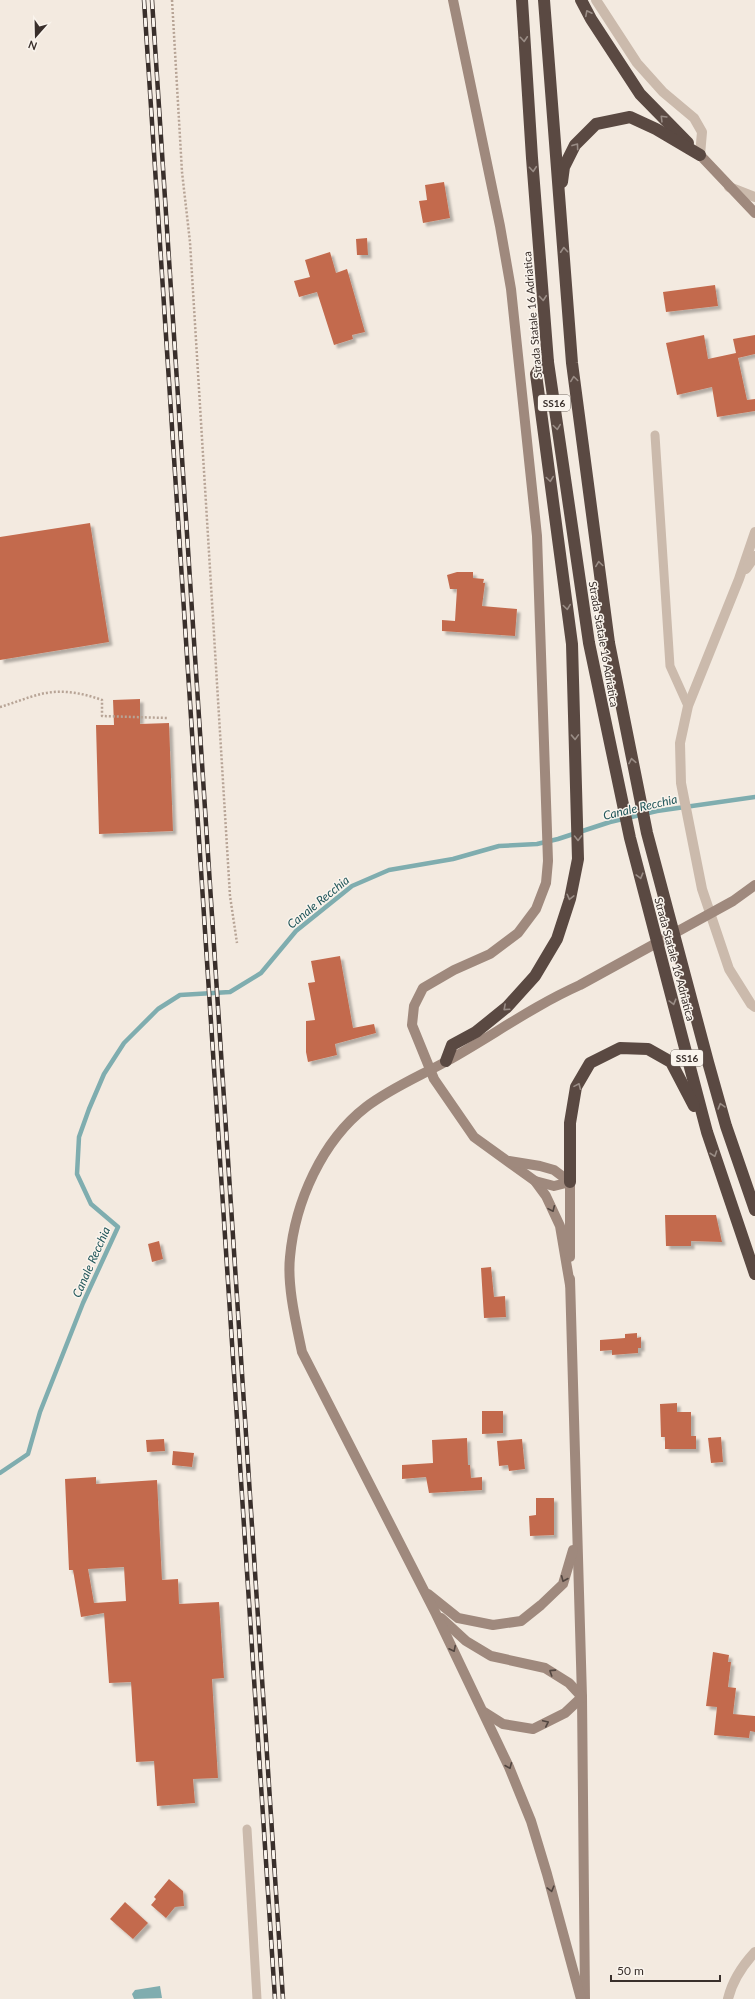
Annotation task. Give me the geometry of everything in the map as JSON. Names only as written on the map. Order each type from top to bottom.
[{"type":"highway","name":"Strada Statale 16 Adriatica","points":[[522,0],[532,158],[548,362],[588,643],[630,838],[707,1132],[755,1274]]},
{"type":"highway","name":"Strada Statale 16 Adriatica","points":[[544,0],[559,209],[564,243],[572,363],[609,643],[647,833],[726,1126],[755,1210]]},
{"type":"highway","points":[[581,0],[591,19],[640,94],[700,155]]},
{"type":"highway","points":[[559,209],[564,167],[575,146],[596,124],[630,117],[656,129],[700,155]]},
{"type":"highway","points":[[446,1061],[452,1045],[476,1032],[507,1007],[535,976],[557,938],[570,899],[578,859],[572,644],[536,374],[548,362]]},
{"type":"highway","points":[[570,1182],[570,1124],[576,1087],[590,1063],[620,1048],[648,1049],[671,1062],[682,1079],[707,1132]]},
{"type":"main road","points":[[453,0],[500,226],[511,289],[537,536],[548,862],[546,884],[536,910],[518,933],[490,954],[454,970],[423,988],[414,1006],[412,1025],[434,1079],[474,1137],[535,1181],[546,1196],[560,1226],[570,1285]]},
{"type":"main road","points":[[700,155],[755,213]]},
{"type":"main road","points":[[581,1999],[531,1821],[509,1766],[436,1614],[302,1352],[292,1306],[290,1257],[300,1210],[318,1162],[331,1142],[365,1108],[415,1077],[446,1061],[557,995],[580,985],[733,901],[755,885]]},
{"type":"main road","points":[[508,1161],[540,1166],[554,1170],[570,1182]]},
{"type":"main road","points":[[535,1181],[554,1186],[570,1182]]},
{"type":"main road","points":[[570,1182],[570,1285],[582,1697],[585,1999]]},
{"type":"main road","points":[[424,1592],[458,1618],[493,1625],[521,1621],[541,1605],[563,1584],[572,1558],[577,1528]]},
{"type":"main road","points":[[436,1614],[466,1641],[490,1656],[545,1668],[569,1683],[582,1697]]},
{"type":"main road","points":[[484,1712],[503,1724],[533,1729],[566,1713],[582,1697]]},
{"type":"street","points":[[596,0],[637,63],[663,92],[694,118],[702,132],[700,155]]},
{"type":"street","points":[[729,187],[755,197]]},
{"type":"street","points":[[755,532],[739,579],[688,706],[680,743],[681,783],[702,889],[729,969],[751,1004],[755,1007]]},
{"type":"street","points":[[739,579],[755,556]]},
{"type":"street","points":[[728,1999],[730,1990],[746,1961],[755,1952]]},
{"type":"lane","points":[[655,435],[670,666],[688,706]]},
{"type":"lane","points":[[247,1829],[257,1999]]},
{"type":"path","points":[[172,0],[182,172],[190,242],[230,896],[237,943]]},
{"type":"path","points":[[0,707],[41,694],[62,692],[88,695],[102,700],[102,716],[167,718]]},
{"type":"water","points":[[160,1986],[162,1998],[134,1999],[132,1994],[135,1990]]},
{"type":"building","points":[[444,182],[450,218],[423,223],[419,201],[427,200],[425,185]]},
{"type":"building","points":[[367,238],[368,255],[357,255],[356,239]]},
{"type":"building","points":[[330,252],[336,273],[347,269],[365,332],[352,335],[353,339],[334,345],[317,292],[299,297],[294,281],[310,277],[305,260]]},
{"type":"building","points":[[715,285],[718,306],[666,312],[663,292]]},
{"type":"building","points":[[704,335],[708,359],[736,353],[733,339],[755,335],[755,354],[738,358],[747,400],[755,399],[755,411],[717,417],[712,387],[677,395],[666,343]]},
{"type":"building","points":[[90,523],[109,642],[0,660],[0,537]]},
{"type":"building","points":[[457,572],[473,572],[473,578],[484,579],[483,583],[485,583],[482,606],[517,609],[515,636],[442,631],[442,620],[455,621],[457,589],[450,589],[447,575]]},
{"type":"building","points":[[140,699],[140,724],[169,723],[173,831],[99,834],[96,725],[114,725],[113,700]]},
{"type":"building","points":[[340,956],[353,1028],[374,1024],[376,1033],[335,1044],[337,1055],[308,1062],[306,1052],[306,1021],[315,1020],[308,983],[315,982],[311,961]]},
{"type":"building","points":[[665,1215],[716,1215],[722,1242],[691,1241],[691,1246],[666,1246]]},
{"type":"building","points":[[159,1241],[163,1259],[152,1262],[148,1244]]},
{"type":"building","points":[[491,1267],[494,1297],[505,1296],[506,1317],[484,1318],[481,1268]]},
{"type":"building","points":[[637,1333],[637,1338],[641,1337],[641,1348],[638,1348],[638,1353],[612,1355],[612,1350],[600,1351],[600,1340],[625,1338],[625,1334]]},
{"type":"building","points":[[677,1403],[677,1412],[691,1412],[691,1436],[696,1436],[696,1449],[665,1449],[665,1437],[661,1437],[660,1404]]},
{"type":"building","points":[[482,1411],[503,1411],[503,1433],[482,1434]]},
{"type":"building","points":[[721,1437],[723,1462],[711,1463],[708,1438]]},
{"type":"building","points":[[467,1438],[468,1465],[470,1465],[471,1478],[482,1477],[482,1490],[429,1493],[426,1477],[402,1479],[402,1465],[433,1463],[432,1440]]},
{"type":"building","points":[[164,1439],[165,1451],[147,1452],[146,1440]]},
{"type":"building","points":[[522,1439],[525,1469],[509,1471],[508,1465],[499,1466],[497,1441]]},
{"type":"building","points":[[173,1451],[194,1453],[192,1467],[172,1465]]},
{"type":"building","points":[[96,1477],[96,1484],[157,1480],[162,1580],[178,1579],[179,1604],[219,1602],[224,1678],[212,1679],[218,1778],[193,1779],[195,1803],[157,1806],[154,1761],[136,1762],[131,1682],[109,1683],[104,1613],[81,1617],[73,1570],[69,1570],[65,1479]],"holes":[[[124,1567],[126,1601],[94,1603],[88,1569]]]},
{"type":"building","points":[[536,1498],[554,1498],[554,1535],[530,1536],[529,1516],[536,1515]]},
{"type":"building","points":[[713,1652],[729,1655],[728,1662],[731,1662],[728,1687],[736,1688],[733,1714],[755,1716],[755,1732],[750,1731],[749,1738],[714,1735],[717,1707],[706,1706]]},
{"type":"building","points":[[169,1879],[183,1891],[184,1906],[175,1907],[166,1918],[151,1905],[156,1899],[154,1897]]},
{"type":"building","points":[[125,1902],[148,1923],[133,1939],[110,1919]]},
{"type":"waterway","name":"Canale Recchia","points":[[0,1473],[28,1454],[40,1412],[83,1303],[118,1227],[91,1204],[77,1174],[79,1137],[104,1074],[124,1043],[158,1009],[180,995],[230,992],[261,973],[296,931],[352,886],[389,870],[453,859],[499,846],[537,844],[558,839],[610,822],[657,811],[755,797]]},
{"type":"railway","points":[[144,0],[275,1999]]},
{"type":"railway","points":[[152,0],[283,1999]]}]
